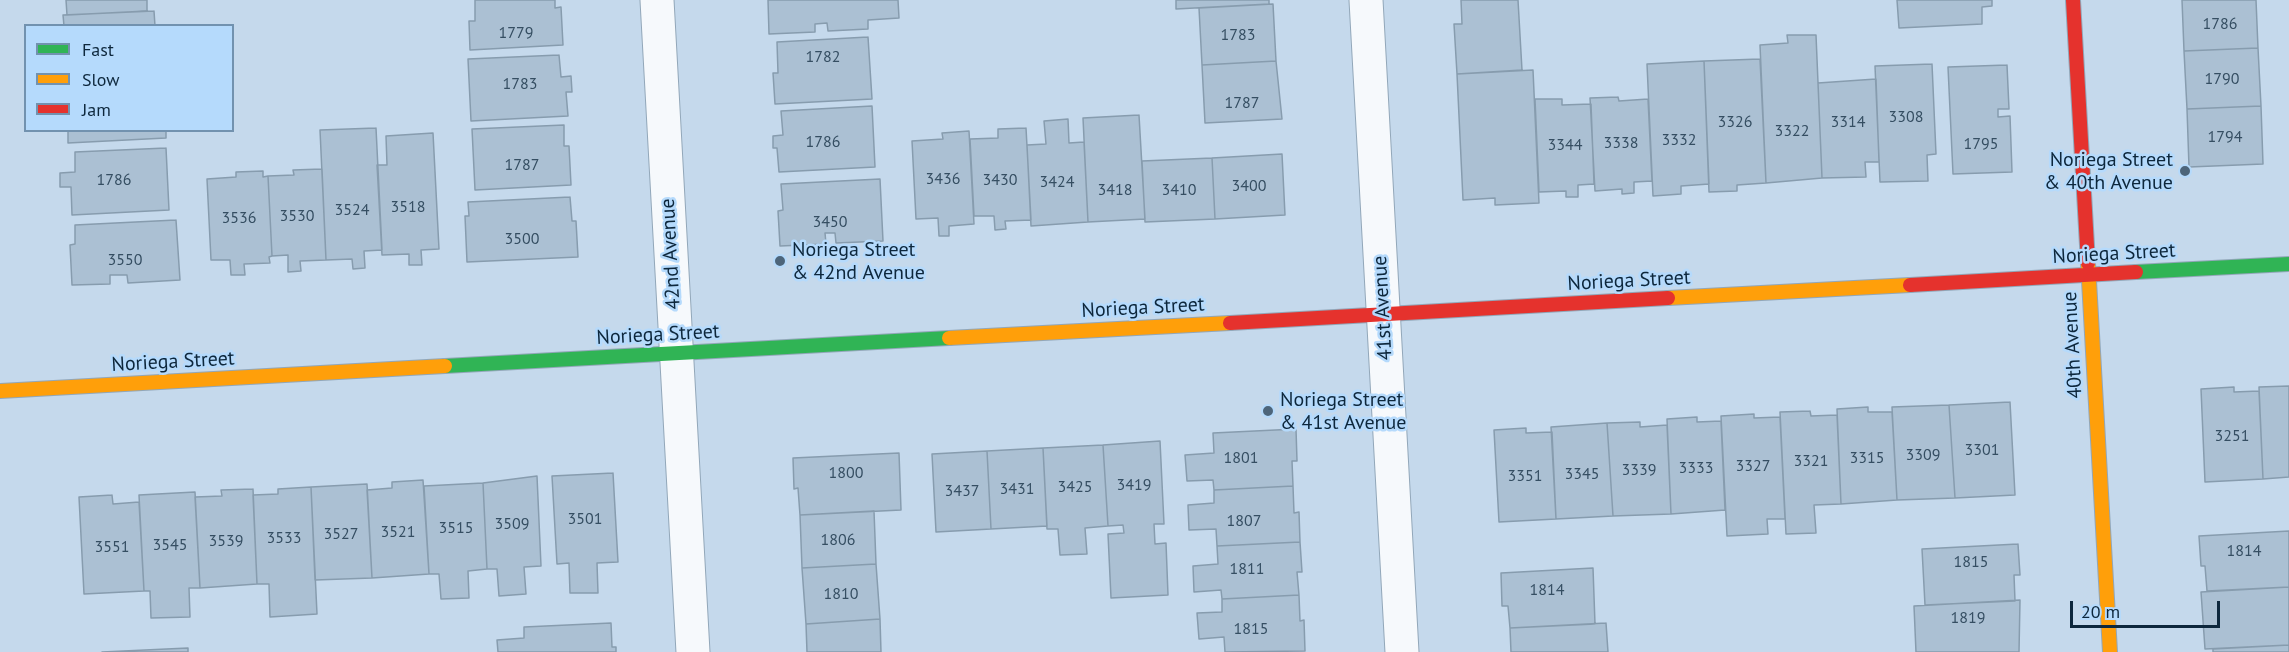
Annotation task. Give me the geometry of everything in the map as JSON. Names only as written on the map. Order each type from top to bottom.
[{"type":"street","name":"42nd Avenue","points":[[657,0],[693,652]]},
{"type":"street","name":"41st Avenue","points":[[1366,0],[1402,652]]},
{"type":"street","name":"40th Avenue","points":[[2073,0],[2110,652]]},
{"type":"street","name":"Noriega Street","points":[[0,391],[2289,264]]},
{"type":"building","points":[[66,0],[147,0],[147,11],[67,15]]},
{"type":"building","points":[[475,0],[555,0],[555,8],[561,7],[563,45],[470,50],[469,21],[475,21]]},
{"type":"building","points":[[768,0],[898,0],[899,18],[868,20],[868,29],[828,31],[827,23],[815,24],[815,32],[769,34]]},
{"type":"building","points":[[1176,0],[1269,0],[1269,4],[1176,9]]},
{"type":"building","points":[[1461,0],[1518,0],[1522,70],[1457,74],[1454,24],[1462,24]]},
{"type":"building","points":[[1897,0],[1992,0],[1992,6],[1982,7],[1982,24],[1899,28]]},
{"type":"building","points":[[2182,0],[2256,0],[2258,48],[2184,51]]},
{"type":"building","points":[[1273,4],[1276,61],[1202,65],[1199,8]]},
{"type":"building","points":[[154,11],[155,24],[64,24],[63,15]]},
{"type":"building","points":[[1787,35],[1816,35],[1822,178],[1766,183],[1760,45],[1788,43]]},
{"type":"building","points":[[868,37],[872,99],[775,104],[773,73],[778,73],[777,42]]},
{"type":"building","points":[[2258,48],[2261,106],[2187,109],[2184,51]]},
{"type":"building","points":[[559,55],[561,77],[571,76],[572,92],[566,92],[568,116],[471,121],[468,59]]},
{"type":"building","points":[[1760,59],[1766,183],[1737,185],[1737,191],[1709,192],[1704,61]]},
{"type":"building","points":[[1276,61],[1282,119],[1205,123],[1202,65]]},
{"type":"building","points":[[1704,61],[1709,184],[1681,186],[1681,194],[1653,196],[1647,64]]},
{"type":"building","points":[[1932,64],[1936,154],[1927,155],[1928,181],[1880,182],[1875,66]]},
{"type":"building","points":[[2007,65],[2009,109],[1998,109],[1998,117],[2010,116],[2012,172],[1953,174],[1948,67]]},
{"type":"building","points":[[1533,70],[1539,203],[1495,205],[1495,198],[1463,200],[1457,74]]},
{"type":"building","points":[[1876,79],[1879,162],[1865,162],[1866,177],[1822,178],[1818,83]]},
{"type":"building","points":[[1618,97],[1619,101],[1648,99],[1652,181],[1634,182],[1634,193],[1622,194],[1622,189],[1595,191],[1590,98]]},
{"type":"building","points":[[1535,99],[1562,99],[1562,105],[1591,104],[1594,184],[1578,185],[1578,197],[1566,197],[1566,191],[1539,192]]},
{"type":"building","points":[[872,106],[875,167],[779,172],[777,148],[773,148],[773,136],[783,135],[781,111]]},
{"type":"building","points":[[2261,106],[2263,164],[2189,167],[2187,109]]},
{"type":"building","points":[[1139,115],[1145,219],[1088,222],[1083,118]]},
{"type":"building","points":[[1068,119],[1069,143],[1084,142],[1088,222],[1031,226],[1027,145],[1046,144],[1044,121]]},
{"type":"building","points":[[564,125],[564,146],[569,146],[571,185],[475,190],[472,129]]},
{"type":"building","points":[[376,128],[382,250],[364,251],[365,268],[353,269],[352,259],[326,260],[320,130]]},
{"type":"building","points":[[1026,128],[1031,220],[1005,221],[1006,229],[995,230],[994,216],[974,216],[970,139],[998,138],[998,129]]},
{"type":"building","points":[[969,131],[974,224],[949,226],[949,236],[939,236],[938,218],[916,219],[912,141],[943,139],[942,133]]},
{"type":"building","points":[[68,132],[166,132],[166,138],[68,143]]},
{"type":"building","points":[[433,133],[439,249],[421,250],[422,265],[409,265],[409,254],[382,255],[377,165],[387,165],[386,136]]},
{"type":"building","points":[[166,148],[169,210],[72,215],[71,187],[60,187],[60,173],[75,172],[75,152]]},
{"type":"building","points":[[1282,154],[1285,215],[1215,219],[1212,158]]},
{"type":"building","points":[[1212,158],[1215,219],[1145,222],[1142,161]]},
{"type":"building","points":[[322,169],[326,260],[300,261],[301,271],[288,272],[288,255],[272,256],[268,176],[294,175],[293,170]]},
{"type":"building","points":[[263,171],[263,177],[268,176],[272,256],[269,257],[270,263],[244,264],[245,275],[231,275],[230,260],[211,260],[207,179],[236,177],[236,172]]},
{"type":"building","points":[[880,179],[883,241],[836,243],[835,233],[825,233],[826,244],[780,246],[778,211],[783,210],[781,184]]},
{"type":"building","points":[[570,197],[572,221],[576,221],[578,257],[467,262],[465,216],[469,216],[468,202]]},
{"type":"building","points":[[176,220],[180,280],[128,283],[127,275],[110,275],[110,284],[72,285],[70,245],[75,244],[75,225]]},
{"type":"building","points":[[2289,386],[2289,477],[2263,479],[2259,387]]},
{"type":"building","points":[[2234,387],[2234,392],[2259,391],[2263,479],[2205,482],[2201,389]]},
{"type":"building","points":[[2010,402],[2015,495],[1955,498],[1949,405]]},
{"type":"building","points":[[1949,405],[1955,498],[1897,500],[1892,407]]},
{"type":"building","points":[[1868,407],[1868,412],[1892,412],[1897,500],[1841,504],[1837,409]]},
{"type":"building","points":[[1810,411],[1811,416],[1837,415],[1841,504],[1814,505],[1816,533],[1786,534],[1780,412]]},
{"type":"building","points":[[1754,414],[1754,418],[1780,417],[1785,519],[1767,519],[1768,534],[1727,536],[1721,416]]},
{"type":"building","points":[[1697,417],[1697,422],[1721,421],[1725,510],[1671,514],[1667,419]]},
{"type":"building","points":[[1640,422],[1640,427],[1667,425],[1671,514],[1613,516],[1607,423]]},
{"type":"building","points":[[1607,423],[1613,516],[1556,519],[1551,427]]},
{"type":"building","points":[[1526,428],[1526,433],[1552,432],[1556,519],[1499,522],[1494,430]]},
{"type":"building","points":[[1296,429],[1297,461],[1292,461],[1293,486],[1214,490],[1213,480],[1187,481],[1185,455],[1214,453],[1213,433]]},
{"type":"building","points":[[1160,441],[1164,524],[1154,524],[1155,544],[1166,543],[1168,595],[1111,598],[1108,534],[1124,533],[1123,525],[1108,526],[1103,445]]},
{"type":"building","points":[[1103,445],[1108,526],[1085,528],[1087,554],[1060,555],[1058,529],[1047,529],[1043,448]]},
{"type":"building","points":[[1043,448],[1047,526],[991,529],[987,451]]},
{"type":"building","points":[[987,451],[991,529],[936,532],[932,454]]},
{"type":"building","points":[[899,453],[901,510],[800,515],[798,488],[794,489],[793,458]]},
{"type":"building","points":[[613,473],[618,562],[597,563],[598,593],[570,593],[569,563],[557,564],[552,476]]},
{"type":"building","points":[[537,476],[541,566],[524,567],[526,594],[499,596],[497,569],[487,569],[483,483]]},
{"type":"building","points":[[423,480],[429,574],[372,578],[367,490],[392,488],[392,482]]},
{"type":"building","points":[[483,483],[487,569],[468,571],[469,598],[441,599],[439,574],[429,574],[424,486]]},
{"type":"building","points":[[367,484],[372,578],[315,580],[311,487]]},
{"type":"building","points":[[1293,486],[1294,513],[1299,512],[1300,542],[1217,546],[1216,529],[1189,530],[1188,505],[1214,503],[1214,490]]},
{"type":"building","points":[[311,487],[317,614],[270,617],[269,584],[257,584],[253,495],[278,494],[278,489]]},
{"type":"building","points":[[253,489],[257,584],[200,588],[195,497],[222,496],[221,490]]},
{"type":"building","points":[[195,492],[200,588],[189,588],[190,617],[151,618],[150,591],[144,591],[139,495]]},
{"type":"building","points":[[112,495],[113,504],[139,502],[144,591],[84,594],[79,497]]},
{"type":"building","points":[[874,511],[876,564],[802,568],[800,515]]},
{"type":"building","points":[[2289,531],[2289,587],[2207,591],[2205,566],[2201,566],[2199,536]]},
{"type":"building","points":[[1300,542],[1302,572],[1297,572],[1299,595],[1222,599],[1221,590],[1194,592],[1193,566],[1218,564],[1217,546]]},
{"type":"building","points":[[2018,544],[2020,575],[2014,575],[2015,601],[1925,605],[1922,549]]},
{"type":"building","points":[[876,564],[880,619],[806,624],[802,568]]},
{"type":"building","points":[[1593,568],[1595,624],[1510,628],[1508,606],[1502,606],[1501,573]]},
{"type":"building","points":[[2289,587],[2289,645],[2205,649],[2201,592]]},
{"type":"building","points":[[1299,595],[1300,621],[1304,620],[1305,651],[1225,652],[1224,637],[1199,639],[1197,613],[1222,612],[1222,599]]},
{"type":"building","points":[[2020,600],[2019,652],[1916,652],[1914,606]]},
{"type":"building","points":[[880,619],[881,652],[807,652],[806,624]]},
{"type":"building","points":[[611,623],[612,647],[616,647],[616,652],[498,652],[497,640],[524,638],[524,627]]},
{"type":"building","points":[[1606,623],[1608,652],[1511,652],[1510,628]]},
{"type":"building","points":[[2289,645],[2289,652],[2213,652],[2213,649]]},
{"type":"building","points":[[188,648],[188,652],[102,652]]},
{"type":"traffic: fast","points":[[2136,272],[2289,264]]},
{"type":"traffic: fast","points":[[445,366],[949,338]]},
{"type":"traffic: slow","points":[[2088,263],[2110,652]]},
{"type":"traffic: slow","points":[[1668,298],[1910,285]]},
{"type":"traffic: slow","points":[[949,338],[1230,323]]},
{"type":"traffic: slow","points":[[0,391],[445,366]]},
{"type":"traffic: jam","points":[[2073,0],[2088,263]]},
{"type":"traffic: jam","points":[[1910,285],[2136,272]]},
{"type":"traffic: jam","points":[[1230,323],[1668,298]]},
{"type":"place","name":"Noriega Street & 40th Avenue","points":[[2185,171]]},
{"type":"place","name":"Noriega Street & 42nd Avenue","points":[[780,261]]},
{"type":"place","name":"Noriega Street & 41st Avenue","points":[[1268,411]]}]
